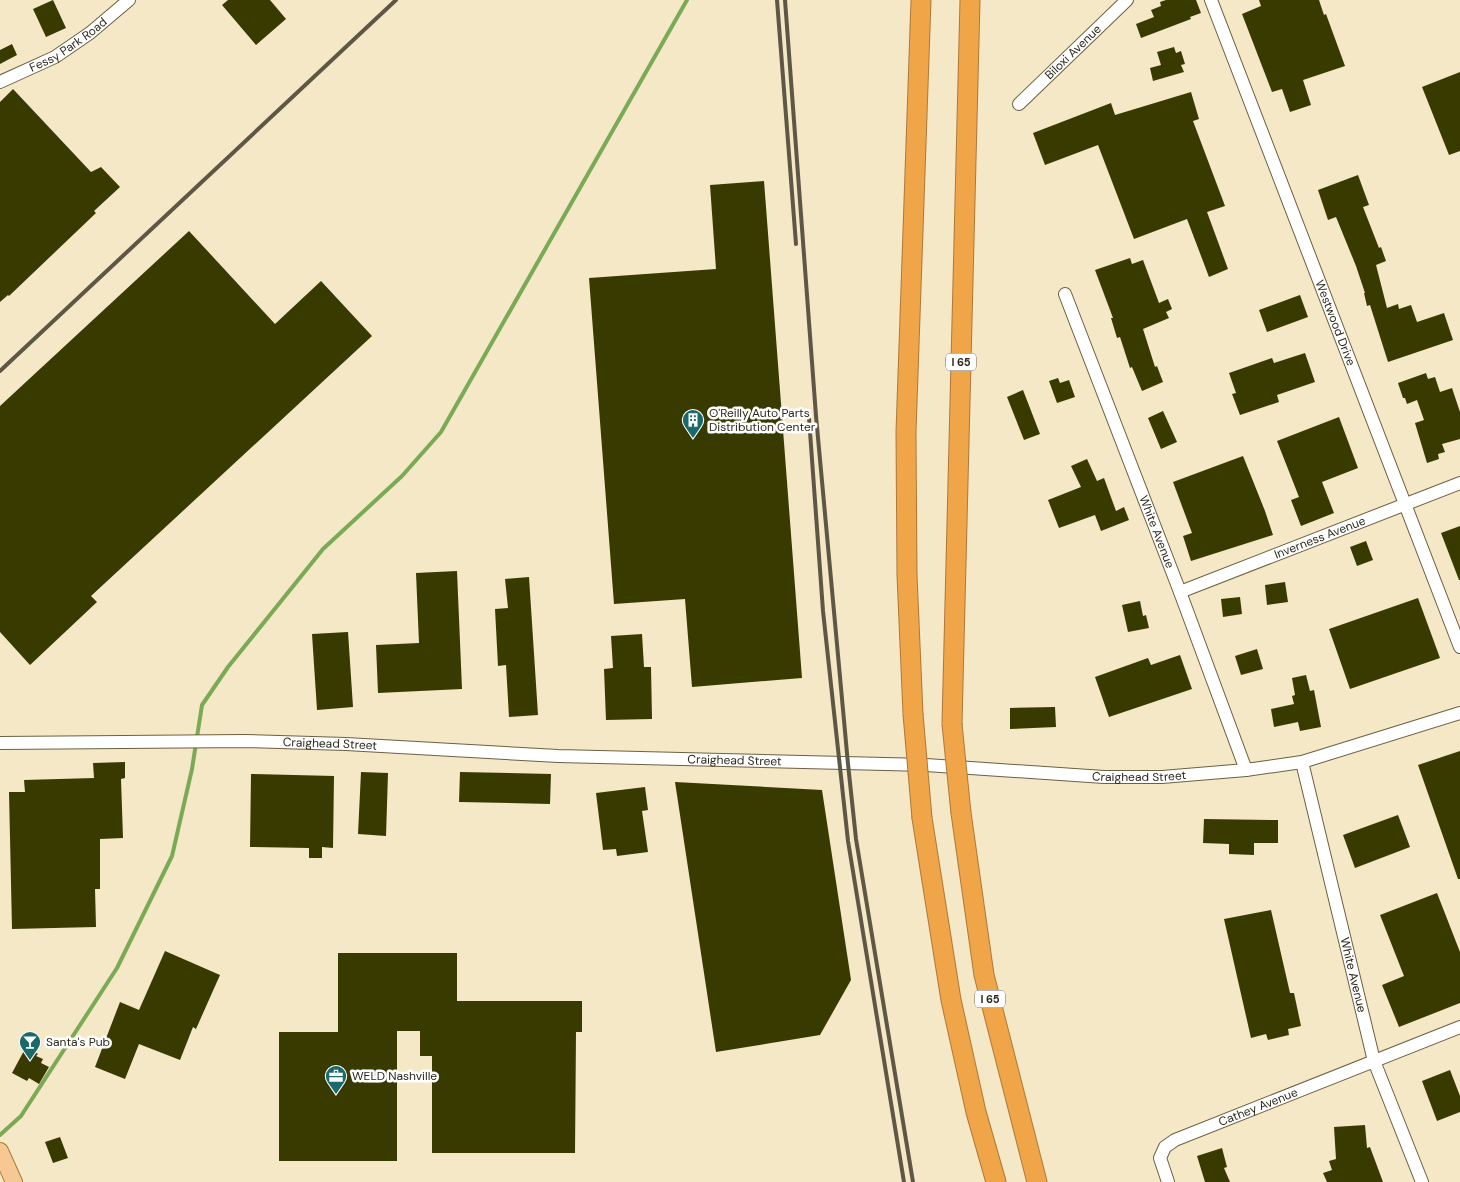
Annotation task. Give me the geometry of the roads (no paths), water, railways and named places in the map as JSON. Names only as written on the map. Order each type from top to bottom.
[{"type":"highway","points":[[921,0],[906,432],[907,575],[913,714],[922,818],[951,1000],[976,1112],[996,1182]]},
{"type":"highway","name":"I 65","points":[[970,0],[952,724],[961,813],[984,975],[1037,1182]]},
{"type":"main road","points":[[3,1157],[14,1182]]},
{"type":"street","name":"Fessy Park Road","points":[[0,82],[55,57],[90,33],[128,0]]},
{"type":"street","name":"Biloxi Avenue","points":[[1019,104],[1127,0]]},
{"type":"street","name":"Westwood Drive","points":[[1211,0],[1460,647]]},
{"type":"street","name":"White Avenue","points":[[1065,294],[1180,592],[1246,770]]},
{"type":"street","name":"Inverness Avenue","points":[[1180,592],[1460,483]]},
{"type":"street","name":"Craighead Street","points":[[0,743],[234,742],[367,744],[438,750],[578,757],[926,765],[1104,777],[1162,777],[1246,770],[1302,762],[1460,714]]},
{"type":"street","name":"White Avenue","points":[[1302,762],[1374,1061],[1422,1182]]},
{"type":"street","points":[[1374,1061],[1460,1027]]},
{"type":"street","name":"Cathey Avenue","points":[[1168,1182],[1160,1158],[1166,1147],[1175,1140],[1374,1061]]},
{"type":"waterway","points":[[0,1135],[21,1116],[117,968],[172,856],[192,769],[202,705],[228,667],[323,549],[402,476],[441,432],[687,0]]},
{"type":"railway","points":[[0,371],[396,0]]},
{"type":"railway","points":[[777,0],[796,244]]},
{"type":"railway","points":[[785,0],[816,416],[856,839],[913,1182]]},
{"type":"railway","points":[[809,418],[823,611],[848,841],[904,1182]]},
{"type":"place","name":"O'Reilly Auto Parts Distribution Center","points":[[693,439]]},
{"type":"place","name":"Santa's Pub","points":[[30,1061]]},
{"type":"place","name":"WELD Nashville","points":[[336,1095]]}]
